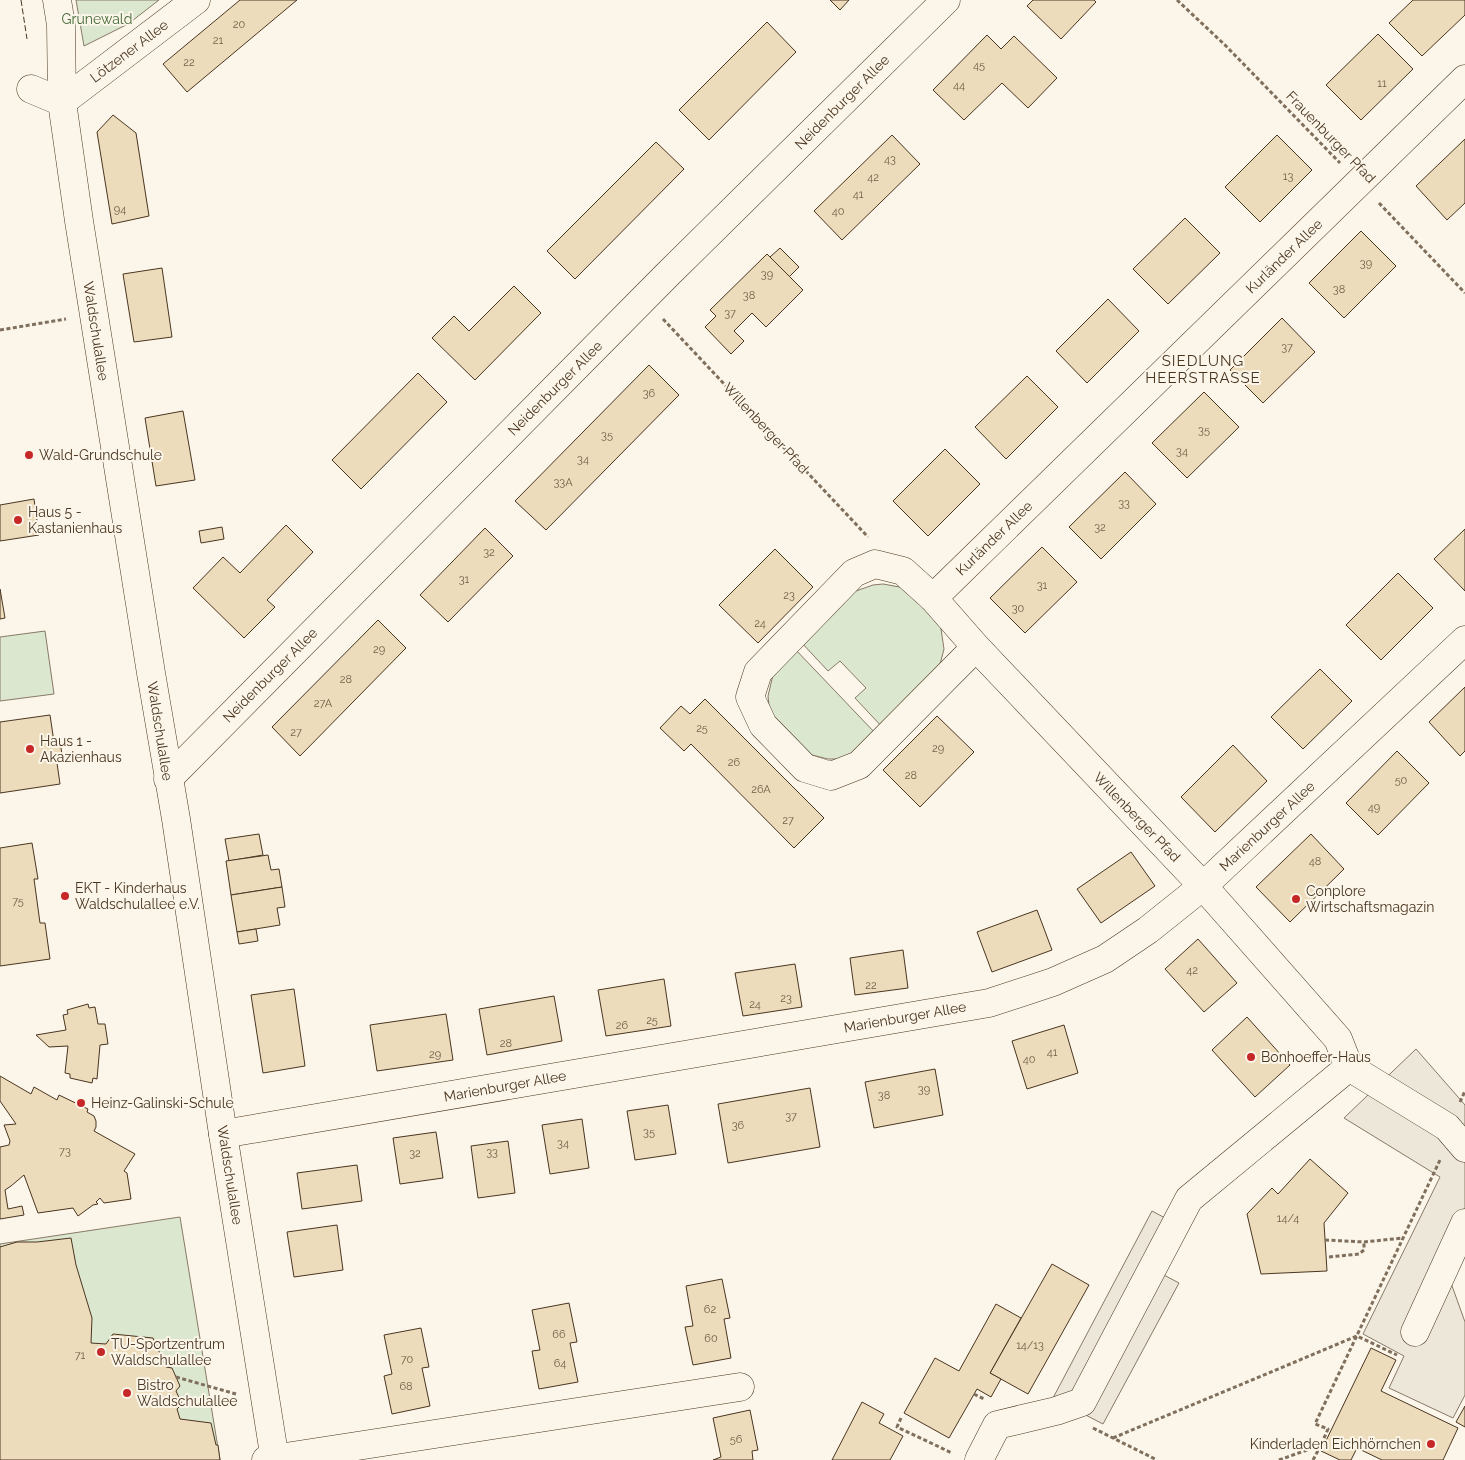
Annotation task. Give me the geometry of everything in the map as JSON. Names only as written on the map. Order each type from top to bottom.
[{"type":"street","name":"Waldschulallee","points":[[58,0],[61,25],[62,102],[81,317],[176,819],[223,1134],[266,1402],[272,1460]]},
{"type":"street","name":"Lötzener Allee","points":[[62,102],[196,0]]},
{"type":"street","name":"Neidenburger Allee","points":[[168,778],[644,298],[946,0]]},
{"type":"street","name":"Kurländer Allee","points":[[933,598],[1465,79]]},
{"type":"street","points":[[31,89],[62,102]]},
{"type":"street","points":[[933,598],[903,571],[875,564],[854,573],[758,672],[750,697],[763,725],[805,768],[831,776],[859,765],[976,646]]},
{"type":"street","name":"Willenberger Pfad","points":[[933,598],[1203,886],[1338,1039],[1349,1067]]},
{"type":"street","name":"Marienburger Allee","points":[[223,1134],[988,1003],[1053,982],[1105,959],[1148,930],[1203,886],[1465,640]]},
{"type":"street","points":[[969,1458],[997,1425],[1082,1402],[1189,1200],[1349,1067],[1447,1127],[1459,1140]]},
{"type":"street","points":[[1415,1332],[1465,1223]]},
{"type":"street","points":[[272,1460],[740,1387]]},
{"type":"path","name":"Frauenburger Pfad","points":[[1177,0],[1225,45],[1465,293]]},
{"type":"path","name":"Willenberger Pfad","points":[[644,298],[870,538],[875,564]]},
{"type":"path","points":[[0,330],[81,317]]},
{"type":"path","points":[[1314,1460],[1328,1429],[1315,1424],[1403,1238],[1459,1140]]},
{"type":"path","points":[[1325,1240],[1364,1242],[1403,1238]]},
{"type":"path","points":[[1329,1257],[1359,1254],[1364,1250],[1364,1242]]},
{"type":"path","points":[[1113,1438],[1357,1336],[1399,1356]]},
{"type":"path","points":[[176,1377],[266,1402]]},
{"type":"path","points":[[1056,1410],[1157,1460]]},
{"type":"path","points":[[901,1418],[897,1428],[969,1458]]},
{"type":"path","points":[[1279,1460],[1321,1445]]},
{"type":"green space","name":"Grunewald","points":[[76,0],[159,0],[128,24],[84,46]]},
{"type":"green space","points":[[883,584],[905,588],[937,617],[944,649],[938,672],[884,729],[855,698],[866,688],[840,661],[828,671],[800,641],[853,592],[873,585]]},
{"type":"green space","points":[[45,631],[54,694],[0,701],[0,637]]},
{"type":"green space","points":[[794,648],[878,736],[866,748],[839,759],[828,759],[804,753],[784,739],[769,706],[768,696],[773,675]]},
{"type":"green space","name":"TU-Sportzentrum Waldschulallee","points":[[180,1217],[220,1460],[0,1460],[0,1244]]},
{"type":"shaded area","points":[[1416,1049],[1465,1105],[1465,1237],[1451,1283],[1465,1322],[1465,1395],[1453,1418],[1389,1388],[1404,1356],[1363,1334],[1440,1177],[1344,1118]]},
{"type":"shaded area","points":[[1152,1211],[1184,1228],[1160,1273],[1179,1283],[1103,1424],[1053,1398]]},
{"type":"building","points":[[240,0],[297,0],[187,92],[163,64]]},
{"type":"building","points":[[830,0],[849,0],[840,10]]},
{"type":"building","points":[[1033,0],[1094,0],[1096,2],[1061,39],[1027,6]]},
{"type":"building","points":[[1413,0],[1465,0],[1465,15],[1422,56],[1389,23]]},
{"type":"building","points":[[767,22],[796,52],[709,140],[679,110]]},
{"type":"building","points":[[1378,34],[1413,69],[1361,120],[1326,85]]},
{"type":"building","points":[[987,35],[1001,49],[1014,36],[1057,78],[1028,108],[1002,83],[964,120],[933,90]]},
{"type":"building","points":[[113,115],[136,133],[149,216],[112,224],[97,132]]},
{"type":"building","points":[[892,135],[920,164],[842,240],[814,211]]},
{"type":"building","points":[[1277,135],[1312,170],[1260,222],[1225,187]]},
{"type":"building","points":[[1465,139],[1465,203],[1447,220],[1416,186]]},
{"type":"building","points":[[656,142],[684,169],[575,279],[547,251]]},
{"type":"building","points":[[1185,218],[1220,253],[1168,304],[1133,269]]},
{"type":"building","points":[[1361,231],[1396,266],[1344,318],[1309,283]]},
{"type":"building","points":[[780,248],[799,267],[789,277],[770,257]]},
{"type":"building","points":[[767,254],[803,290],[766,327],[752,313],[734,331],[744,341],[731,354],[705,327],[716,316],[710,310]]},
{"type":"building","points":[[162,268],[172,337],[134,342],[123,274]]},
{"type":"building","points":[[514,286],[541,313],[475,380],[432,338],[454,316],[469,331]]},
{"type":"building","points":[[1108,299],[1139,331],[1087,383],[1056,351]]},
{"type":"building","points":[[1282,318],[1315,352],[1263,403],[1230,370]]},
{"type":"building","points":[[649,365],[679,395],[546,530],[515,501]]},
{"type":"building","points":[[418,373],[447,402],[361,489],[332,460]]},
{"type":"building","points":[[1027,376],[1058,407],[1006,459],[975,427]]},
{"type":"building","points":[[1204,392],[1239,427],[1187,478],[1152,443]]},
{"type":"building","points":[[183,411],[195,480],[156,486],[145,418]]},
{"type":"building","points":[[945,449],[980,484],[928,536],[893,501]]},
{"type":"building","points":[[1125,472],[1156,504],[1101,559],[1069,527]]},
{"type":"building","name":"Haus 5 - Kastanienhaus","points":[[34,499],[39,535],[0,541],[0,505]]},
{"type":"building","points":[[286,525],[313,552],[267,600],[275,607],[244,638],[193,588],[223,557],[240,573]]},
{"type":"building","points":[[222,527],[224,539],[201,543],[199,531]]},
{"type":"building","points":[[485,528],[513,556],[448,622],[420,595]]},
{"type":"building","points":[[1465,529],[1465,591],[1434,559]]},
{"type":"building","points":[[1042,547],[1077,582],[1025,633],[990,598]]},
{"type":"building","points":[[775,549],[813,587],[758,643],[719,605]]},
{"type":"building","points":[[1398,573],[1433,608],[1381,660],[1346,625]]},
{"type":"building","points":[[0,589],[5,618],[0,619]]},
{"type":"building","points":[[378,620],[406,648],[300,756],[272,727]]},
{"type":"building","points":[[1320,669],[1352,701],[1303,749],[1271,717]]},
{"type":"building","points":[[1465,687],[1465,751],[1460,756],[1429,722]]},
{"type":"building","points":[[705,699],[824,818],[794,848],[691,744],[684,751],[660,728],[681,706],[690,714]]},
{"type":"building","name":"Haus 1 - Akazienhaus","points":[[50,715],[54,742],[60,741],[62,755],[56,756],[60,784],[0,793],[0,722]]},
{"type":"building","points":[[937,716],[974,752],[920,807],[883,770]]},
{"type":"building","points":[[1233,745],[1267,781],[1215,832],[1181,797]]},
{"type":"building","points":[[1397,751],[1429,783],[1378,835],[1346,803]]},
{"type":"building","points":[[259,834],[263,855],[229,861],[225,839]]},
{"type":"building","points":[[1311,834],[1344,869],[1290,922],[1256,887]]},
{"type":"building","points":[[32,843],[38,879],[34,879],[40,923],[45,923],[50,959],[0,966],[0,848]]},
{"type":"building","points":[[1131,852],[1155,886],[1101,923],[1077,889]]},
{"type":"building","points":[[268,855],[271,870],[279,869],[282,887],[231,895],[226,861]]},
{"type":"building","points":[[282,887],[285,907],[277,908],[280,925],[237,932],[231,895]]},
{"type":"building","points":[[1037,910],[1052,950],[992,972],[977,932]]},
{"type":"building","points":[[256,929],[258,941],[239,944],[237,932]]},
{"type":"building","points":[[1198,939],[1237,983],[1204,1012],[1165,969]]},
{"type":"building","points":[[903,950],[908,988],[855,995],[850,958]]},
{"type":"building","points":[[795,964],[802,1007],[743,1016],[735,973]]},
{"type":"building","points":[[664,979],[671,1026],[606,1036],[598,990]]},
{"type":"building","points":[[294,989],[305,1066],[263,1073],[251,995]]},
{"type":"building","points":[[554,996],[562,1041],[487,1055],[479,1009]]},
{"type":"building","points":[[88,1004],[89,1008],[95,1007],[98,1024],[105,1024],[108,1044],[100,1045],[97,1079],[93,1078],[92,1083],[70,1078],[70,1074],[65,1073],[68,1046],[49,1047],[36,1035],[66,1030],[63,1015],[68,1014],[67,1010]]},
{"type":"building","points":[[446,1014],[453,1060],[377,1071],[370,1025]]},
{"type":"building","name":"Bonhoeffer-Haus","points":[[1247,1017],[1290,1065],[1255,1097],[1212,1050]]},
{"type":"building","points":[[1064,1025],[1078,1073],[1027,1089],[1012,1041]]},
{"type":"building","points":[[935,1069],[943,1115],[874,1128],[865,1082]]},
{"type":"building","points":[[0,1076],[31,1094],[34,1087],[57,1100],[59,1095],[88,1109],[87,1112],[94,1116],[96,1121],[94,1131],[135,1154],[124,1171],[127,1173],[131,1199],[104,1203],[100,1198],[96,1202],[98,1204],[93,1205],[78,1216],[73,1208],[38,1213],[24,1175],[5,1190],[8,1209],[22,1206],[24,1215],[0,1219],[0,1147],[9,1145],[10,1141],[4,1125],[16,1124],[0,1101]]},
{"type":"building","points":[[810,1088],[820,1147],[728,1163],[718,1104]]},
{"type":"building","points":[[668,1105],[676,1154],[635,1160],[627,1111]]},
{"type":"building","points":[[582,1119],[589,1168],[550,1174],[542,1125]]},
{"type":"building","points":[[436,1132],[443,1178],[400,1184],[393,1138]]},
{"type":"building","points":[[508,1141],[515,1193],[478,1198],[471,1146]]},
{"type":"building","points":[[1310,1159],[1348,1193],[1324,1223],[1327,1271],[1261,1274],[1247,1214],[1272,1188],[1278,1194]]},
{"type":"building","points":[[357,1165],[362,1201],[302,1209],[297,1173]]},
{"type":"building","points":[[337,1225],[343,1270],[294,1277],[287,1232]]},
{"type":"building","name":"TU-Sportzentrum Waldschulallee","points":[[71,1238],[76,1265],[92,1318],[91,1343],[106,1344],[113,1334],[153,1338],[166,1367],[172,1368],[180,1386],[176,1391],[182,1404],[177,1409],[180,1419],[211,1423],[216,1445],[218,1445],[220,1460],[0,1460],[0,1247],[17,1242]]},
{"type":"building","points":[[1052,1264],[1089,1285],[1028,1394],[990,1373]]},
{"type":"building","points":[[722,1279],[730,1318],[724,1319],[731,1358],[693,1365],[685,1327],[693,1326],[686,1286]]},
{"type":"building","points":[[569,1303],[577,1342],[570,1343],[578,1382],[539,1389],[532,1351],[540,1350],[532,1310]]},
{"type":"building","points":[[996,1304],[1021,1318],[990,1373],[1001,1379],[991,1397],[977,1389],[949,1438],[904,1413],[935,1358],[959,1371]]},
{"type":"building","points":[[421,1328],[429,1367],[422,1368],[430,1406],[392,1414],[384,1376],[392,1374],[384,1335]]},
{"type":"building","points":[[1371,1348],[1396,1360],[1381,1391],[1458,1428],[1443,1460],[1382,1460],[1357,1448],[1351,1460],[1340,1460],[1321,1451]]},
{"type":"building","points":[[862,1402],[884,1414],[879,1423],[903,1436],[890,1460],[832,1460]]},
{"type":"building","points":[[1465,1406],[1465,1427],[1456,1422]]},
{"type":"building","points":[[750,1410],[758,1450],[752,1451],[753,1460],[713,1460],[721,1457],[713,1418]]},
{"type":"fence","points":[[21,0],[27,39]]},
{"type":"place","name":"Wald-Grundschule","points":[[29,455]]},
{"type":"place","name":"Haus 5 - Kastanienhaus","points":[[18,520]]},
{"type":"place","name":"Haus 1 - Akazienhaus","points":[[30,749]]},
{"type":"place","name":"EKT - Kinderhaus Waldschulallee e.V.","points":[[65,896]]},
{"type":"place","name":"Conplore Wirtschaftsmagazin","points":[[1296,899]]},
{"type":"place","name":"Bonhoeffer-Haus","points":[[1251,1057]]},
{"type":"place","name":"Heinz-Galinski-Schule","points":[[81,1103]]},
{"type":"place","name":"TU-Sportzentrum Waldschulallee","points":[[101,1352]]},
{"type":"place","name":"Bistro Waldschulallee","points":[[127,1393]]},
{"type":"place","name":"Kinderladen Eichhörnchen","points":[[1431,1444]]},
{"type":"district","name":"SIEDLUNG HEERSTRASSE","points":[[1203,370]]}]
